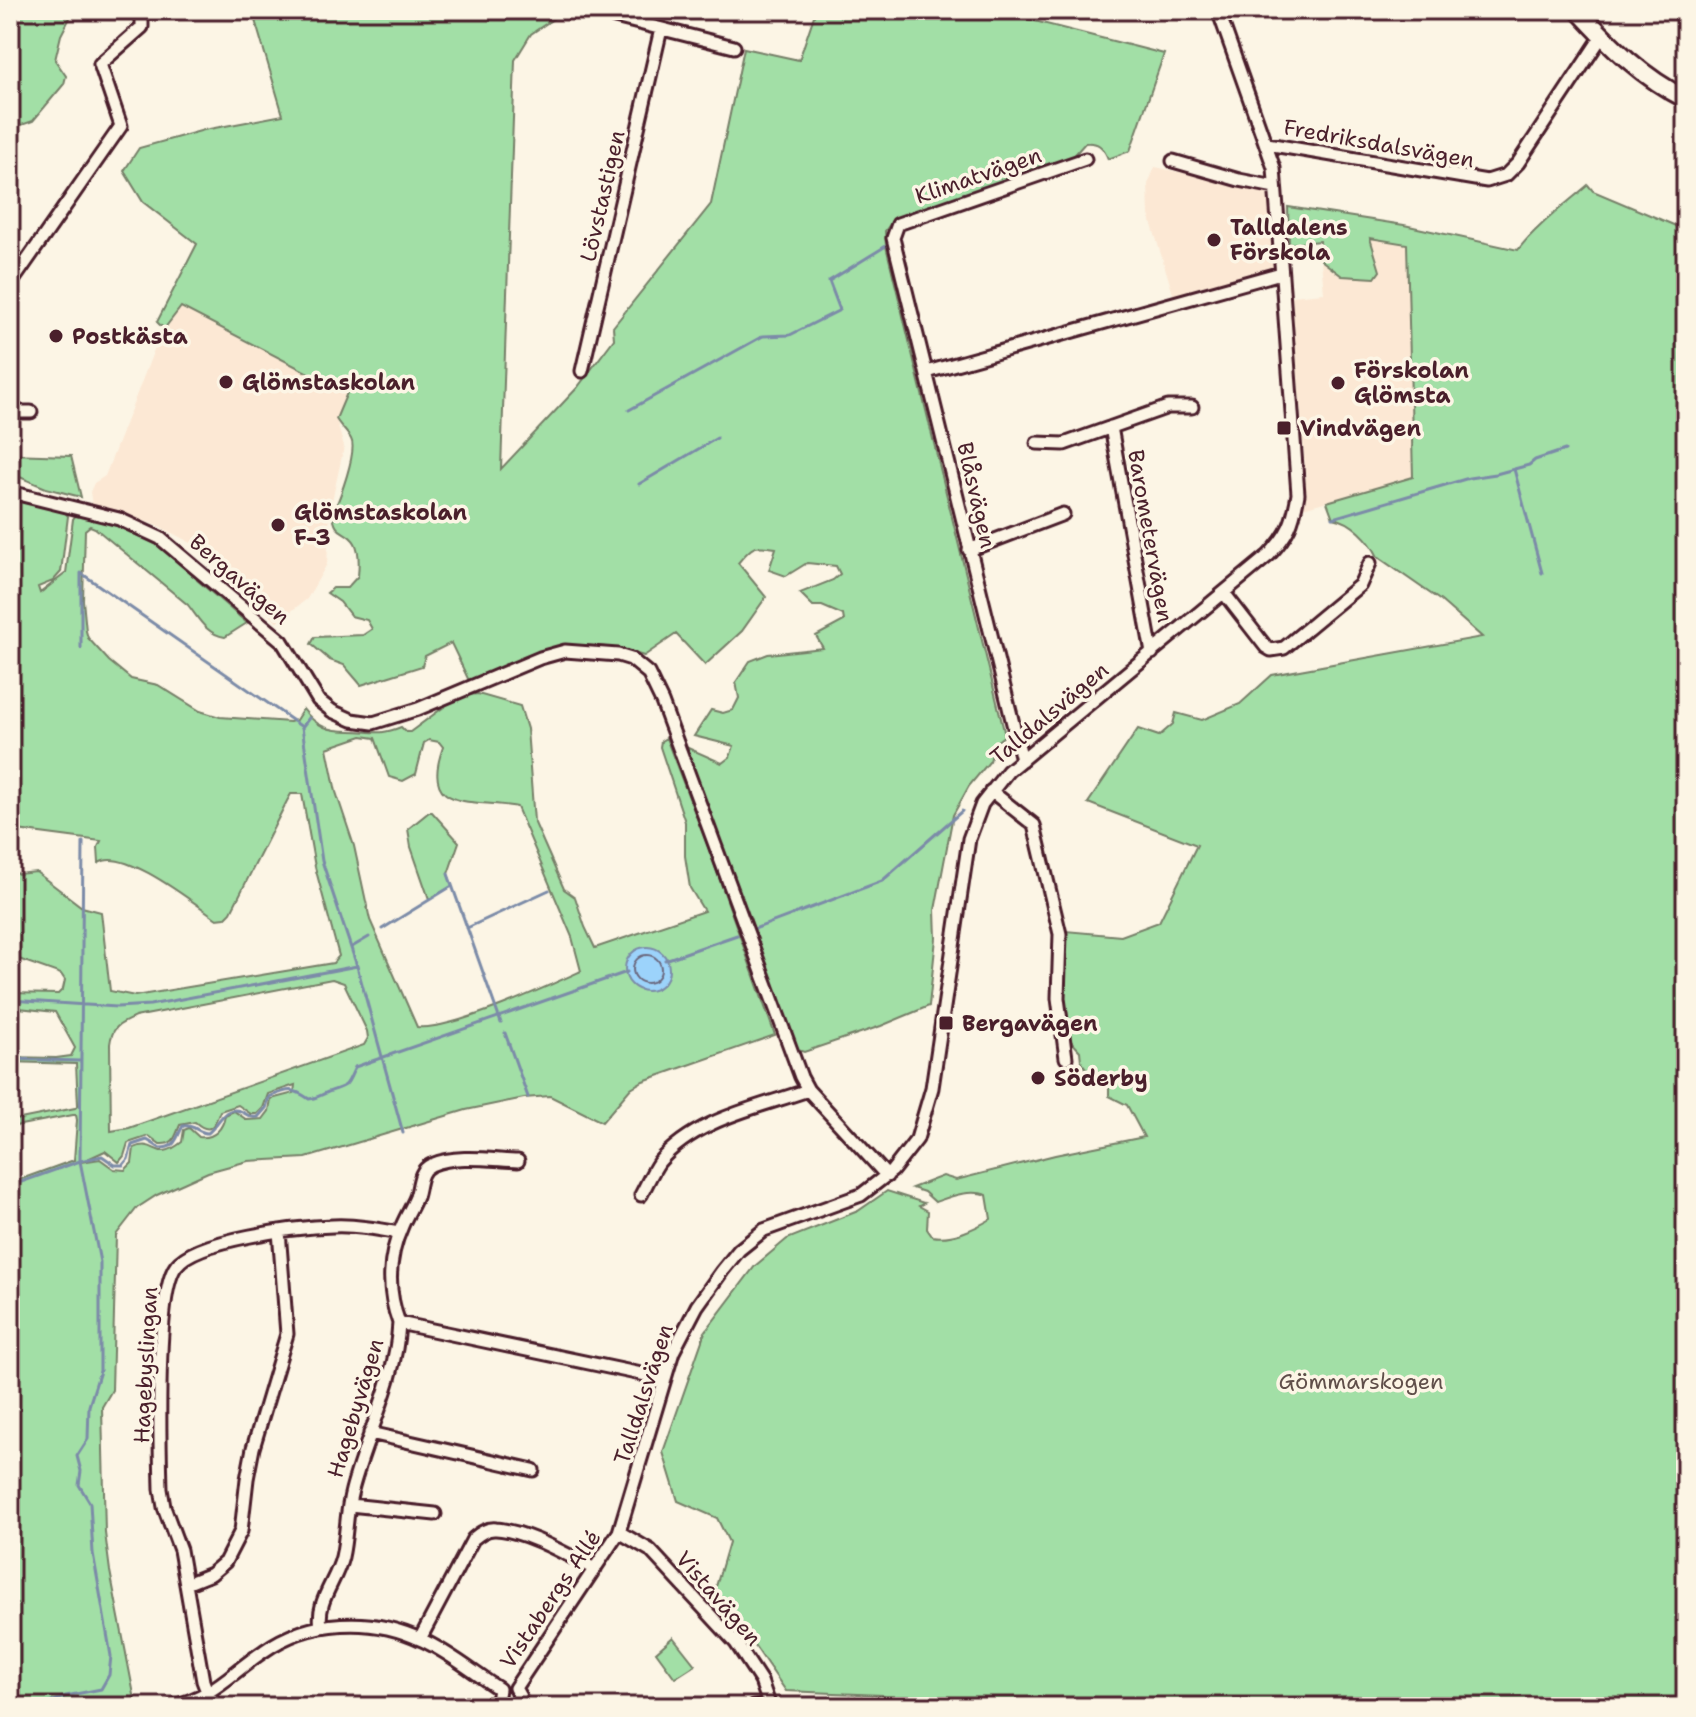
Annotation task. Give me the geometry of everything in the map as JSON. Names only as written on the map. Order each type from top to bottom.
[{"type":"street","points":[[10,285],[121,126],[100,64],[142,27],[138,10]]},
{"type":"street","points":[[600,10],[615,17],[734,47]]},
{"type":"street","name":"Talldalsvägen","points":[[619,1532],[673,1352],[697,1306],[747,1242],[774,1225],[852,1200],[887,1176],[917,1139],[927,1112],[969,839],[982,804],[1008,771],[1269,555],[1287,535],[1298,494],[1274,168],[1218,10]]},
{"type":"street","points":[[1578,10],[1645,75],[1686,99]]},
{"type":"street","name":"Lövstastigen","points":[[582,371],[661,29]]},
{"type":"street","name":"Fredriksdalsvägen","points":[[1267,144],[1455,177],[1487,181],[1497,179],[1518,163],[1602,36]]},
{"type":"street","name":"Klimatvägen","points":[[893,238],[898,224],[1085,159]]},
{"type":"street","points":[[1173,161],[1275,187]]},
{"type":"street","name":"Blåsvägen","points":[[893,238],[1022,760]]},
{"type":"street","points":[[927,372],[1281,273]]},
{"type":"street","name":"Barometervägen","points":[[1037,443],[1064,444],[1168,407],[1192,407]]},
{"type":"street","points":[[10,412],[31,412]]},
{"type":"street","name":"Barometervägen","points":[[1111,427],[1152,653]]},
{"type":"street","name":"Bergavägen","points":[[10,492],[110,516],[160,538],[282,641],[318,700],[352,720],[373,723],[418,709],[558,652],[618,655],[639,664],[652,680],[662,702],[808,1090],[887,1176]]},
{"type":"street","points":[[969,550],[1063,514]]},
{"type":"street","points":[[1224,593],[1266,647],[1278,650],[1360,585],[1370,563]]},
{"type":"street","points":[[991,791],[1034,825],[1060,934],[1058,998],[1066,1058]]},
{"type":"street","points":[[641,1195],[658,1163],[687,1136],[714,1122],[808,1090]]},
{"type":"street","points":[[399,1323],[390,1282],[399,1233],[426,1168],[458,1160],[518,1161]]},
{"type":"street","name":"Hagebyslingan","points":[[208,1694],[203,1681],[180,1550],[164,1507],[161,1489],[161,1365],[168,1287],[175,1267],[196,1250],[279,1231],[334,1226],[399,1233]]},
{"type":"street","points":[[186,1584],[211,1574],[225,1562],[241,1531],[255,1440],[287,1334],[279,1231]]},
{"type":"street","name":"Hagebyvägen","points":[[321,1627],[319,1617],[325,1594],[338,1571],[343,1554],[351,1491],[396,1358],[399,1323],[665,1379]]},
{"type":"street","points":[[370,1433],[533,1470]]},
{"type":"street","points":[[350,1505],[435,1514]]},
{"type":"street","points":[[420,1639],[467,1549],[480,1532],[494,1528],[514,1533],[595,1569]]},
{"type":"street","name":"Vistabergs Allé","points":[[515,1688],[619,1532]]},
{"type":"street","name":"Vistavägen","points":[[619,1532],[650,1550],[661,1570],[736,1643],[761,1681],[770,1706]]},
{"type":"street","points":[[170,1707],[208,1694],[266,1649],[297,1633],[321,1627],[367,1625],[393,1629],[420,1639],[499,1689]]},
{"type":"street","points":[[499,1689],[505,1686],[515,1688],[519,1693],[520,1705]]},
{"type":"street","points":[[499,1689],[497,1701],[503,1707]]},
{"type":"street","points":[[208,1694],[217,1707]]},
{"type":"street","points":[[753,1707],[770,1706]]},
{"type":"shaded area","name":"Talldalens Förskola","points":[[1155,167],[1259,189],[1268,194],[1274,266],[1263,273],[1174,297],[1149,215],[1148,184]]},
{"type":"shaded area","points":[[1370,237],[1407,244],[1413,477],[1303,508],[1306,480],[1292,296],[1324,293],[1321,260],[1342,276],[1380,271]]},
{"type":"shaded area","points":[[181,307],[347,393],[336,419],[344,447],[330,510],[327,564],[307,599],[277,622],[193,544],[157,525],[92,505],[90,492],[94,483],[105,476],[159,337]]},
{"type":"green space","points":[[10,10],[74,10],[61,35],[55,60],[66,76],[64,84],[33,121],[10,129]]},
{"type":"green space","points":[[252,10],[566,10],[531,34],[515,60],[501,469],[577,388],[614,339],[613,327],[711,204],[744,48],[799,60],[816,10],[991,10],[1164,54],[1130,151],[1108,159],[1100,146],[1085,143],[1071,159],[891,223],[885,231],[886,246],[1005,735],[995,743],[990,761],[969,786],[953,815],[935,910],[936,938],[929,1006],[804,1052],[795,1049],[686,747],[722,763],[730,757],[734,746],[694,736],[711,710],[723,713],[733,710],[739,698],[736,682],[750,661],[768,654],[823,648],[816,636],[844,621],[843,615],[822,606],[813,606],[800,593],[833,580],[840,574],[836,566],[807,563],[786,576],[769,570],[776,548],[763,546],[750,550],[738,563],[766,597],[742,631],[705,665],[676,634],[644,656],[594,645],[573,646],[534,655],[470,683],[451,643],[425,656],[422,666],[361,685],[344,665],[330,660],[311,644],[315,637],[363,635],[372,629],[367,620],[351,616],[340,602],[327,593],[333,588],[347,588],[358,576],[357,547],[338,529],[333,513],[352,454],[351,439],[336,419],[347,393],[181,307],[164,329],[157,322],[197,244],[143,202],[124,171],[139,148],[204,130],[283,115]]},
{"type":"green space","name":"Gömmarskogen","points":[[1588,185],[1593,191],[1676,226],[1686,218],[1686,1707],[888,1707],[882,1695],[786,1691],[746,1633],[713,1597],[729,1542],[717,1518],[678,1501],[663,1452],[705,1332],[755,1266],[787,1239],[858,1211],[887,1191],[924,1203],[919,1206],[928,1211],[927,1229],[932,1236],[955,1235],[991,1219],[987,1195],[968,1193],[935,1202],[924,1192],[912,1188],[943,1176],[956,1180],[1144,1137],[1127,1105],[1109,1096],[1106,1074],[1087,1070],[1081,1061],[1080,1051],[1069,1039],[1063,1016],[1066,931],[1121,936],[1159,922],[1197,845],[1088,803],[1138,729],[1159,736],[1173,724],[1176,713],[1202,720],[1240,704],[1272,675],[1482,637],[1441,601],[1378,557],[1353,527],[1333,518],[1327,502],[1413,477],[1407,244],[1370,238],[1380,271],[1375,278],[1342,276],[1321,260],[1320,241],[1289,244],[1288,207],[1404,225],[1518,250],[1541,225]]},
{"type":"green space","points":[[10,454],[71,456],[81,497],[46,488],[10,473]]},
{"type":"green space","points":[[10,497],[63,510],[68,516],[61,572],[53,581],[38,587],[40,593],[66,573],[73,519],[77,514],[100,518],[153,538],[247,623],[225,637],[213,633],[188,605],[95,528],[90,526],[85,530],[83,600],[88,638],[131,679],[158,685],[200,711],[220,717],[290,722],[296,720],[303,709],[318,724],[329,729],[376,732],[401,727],[410,732],[452,701],[468,695],[478,694],[520,706],[527,729],[534,821],[564,889],[575,897],[595,948],[704,911],[690,888],[685,856],[685,822],[660,747],[661,741],[666,738],[775,1035],[643,1081],[631,1088],[602,1122],[550,1096],[524,1098],[466,1110],[306,1158],[248,1161],[208,1172],[157,1195],[137,1208],[116,1235],[112,1390],[102,1407],[105,1533],[136,1705],[125,1707],[10,1707],[10,1183],[74,1160],[77,1120],[73,1115],[10,1127],[10,1121],[78,1105],[76,1064],[10,1062],[10,1057],[71,1056],[75,1048],[55,1012],[10,1007],[10,993],[58,994],[65,980],[61,974],[10,956],[10,915],[14,910],[10,903],[10,868],[18,874],[36,872],[82,907],[101,912],[110,991],[135,996],[333,963],[339,956],[315,867],[302,794],[291,794],[231,912],[225,918],[217,919],[141,869],[110,860],[99,863],[98,847],[101,841],[10,829]],"holes":[[[362,736],[375,738],[389,777],[403,781],[416,774],[424,743],[429,740],[439,742],[443,747],[438,783],[445,793],[468,802],[517,807],[572,937],[581,971],[475,1015],[417,1027],[370,920],[354,846],[336,792],[327,748]],[[332,979],[344,983],[368,1038],[364,1045],[129,1128],[111,1131],[111,1038],[117,1027],[135,1017]],[[295,1085],[294,1093],[271,1099],[269,1111],[263,1119],[247,1120],[234,1111],[225,1115],[220,1129],[213,1135],[199,1137],[189,1128],[184,1130],[182,1142],[166,1151],[148,1146],[134,1148],[132,1163],[125,1170],[114,1169],[100,1159],[81,1162],[105,1151],[119,1162],[128,1143],[149,1136],[160,1144],[169,1143],[180,1125],[195,1122],[204,1128],[211,1127],[220,1111],[238,1105],[251,1114],[257,1114],[268,1094]]]},
{"type":"green space","points":[[429,812],[459,842],[448,874],[452,886],[429,899],[408,829]]},
{"type":"green space","points":[[673,1637],[695,1665],[675,1678],[656,1652]]},
{"type":"water","points":[[647,947],[663,953],[669,969],[663,985],[647,991],[631,985],[625,969],[631,953]]},
{"type":"waterway","points":[[629,410],[763,336],[790,335],[840,310],[829,281],[886,246]]},
{"type":"waterway","points":[[639,484],[717,438]]},
{"type":"waterway","points":[[1333,518],[1469,478],[1529,465],[1565,450]]},
{"type":"waterway","points":[[1514,469],[1542,573]]},
{"type":"waterway","points":[[81,648],[81,573],[302,727]]},
{"type":"waterway","points":[[309,718],[302,727],[322,861],[357,966],[403,1133]]},
{"type":"waterway","points":[[749,931],[882,881],[962,811]]},
{"type":"waterway","points":[[10,1186],[80,1161],[83,842]]},
{"type":"waterway","points":[[448,874],[501,1023]]},
{"type":"waterway","points":[[382,929],[452,886]]},
{"type":"waterway","points":[[467,928],[549,890]]},
{"type":"waterway","points":[[665,960],[737,935]]},
{"type":"waterway","points":[[352,947],[369,937]]},
{"type":"waterway","points":[[10,1000],[117,1007],[150,1005],[357,966]]},
{"type":"waterway","points":[[40,1707],[66,1696],[101,1689],[109,1675],[111,1656],[93,1553],[90,1503],[79,1485],[81,1471],[77,1456],[88,1439],[89,1406],[100,1371],[100,1262],[80,1161],[102,1156],[115,1165],[123,1165],[132,1145],[147,1140],[160,1148],[170,1146],[183,1126],[208,1133],[222,1117],[234,1110],[258,1117],[266,1108],[269,1097],[286,1091],[298,1092],[309,1099],[317,1097],[346,1084],[355,1067],[627,972]]},
{"type":"waterway","points":[[505,1033],[528,1097]]},
{"type":"waterway","points":[[10,1059],[80,1061]]},
{"type":"place","name":"Talldalens Förskola","points":[[1214,240]]},
{"type":"place","name":"Postkästa","points":[[56,336]]},
{"type":"place","name":"Glömstaskolan","points":[[226,382]]},
{"type":"place","name":"Förskolan Glömsta","points":[[1338,383]]},
{"type":"place","name":"Vindvägen","points":[[1284,428]]},
{"type":"place","name":"Glömstaskolan F-3","points":[[278,525]]},
{"type":"place","name":"Bergavägen","points":[[946,1023]]},
{"type":"place","name":"Söderby","points":[[1038,1078]]}]
